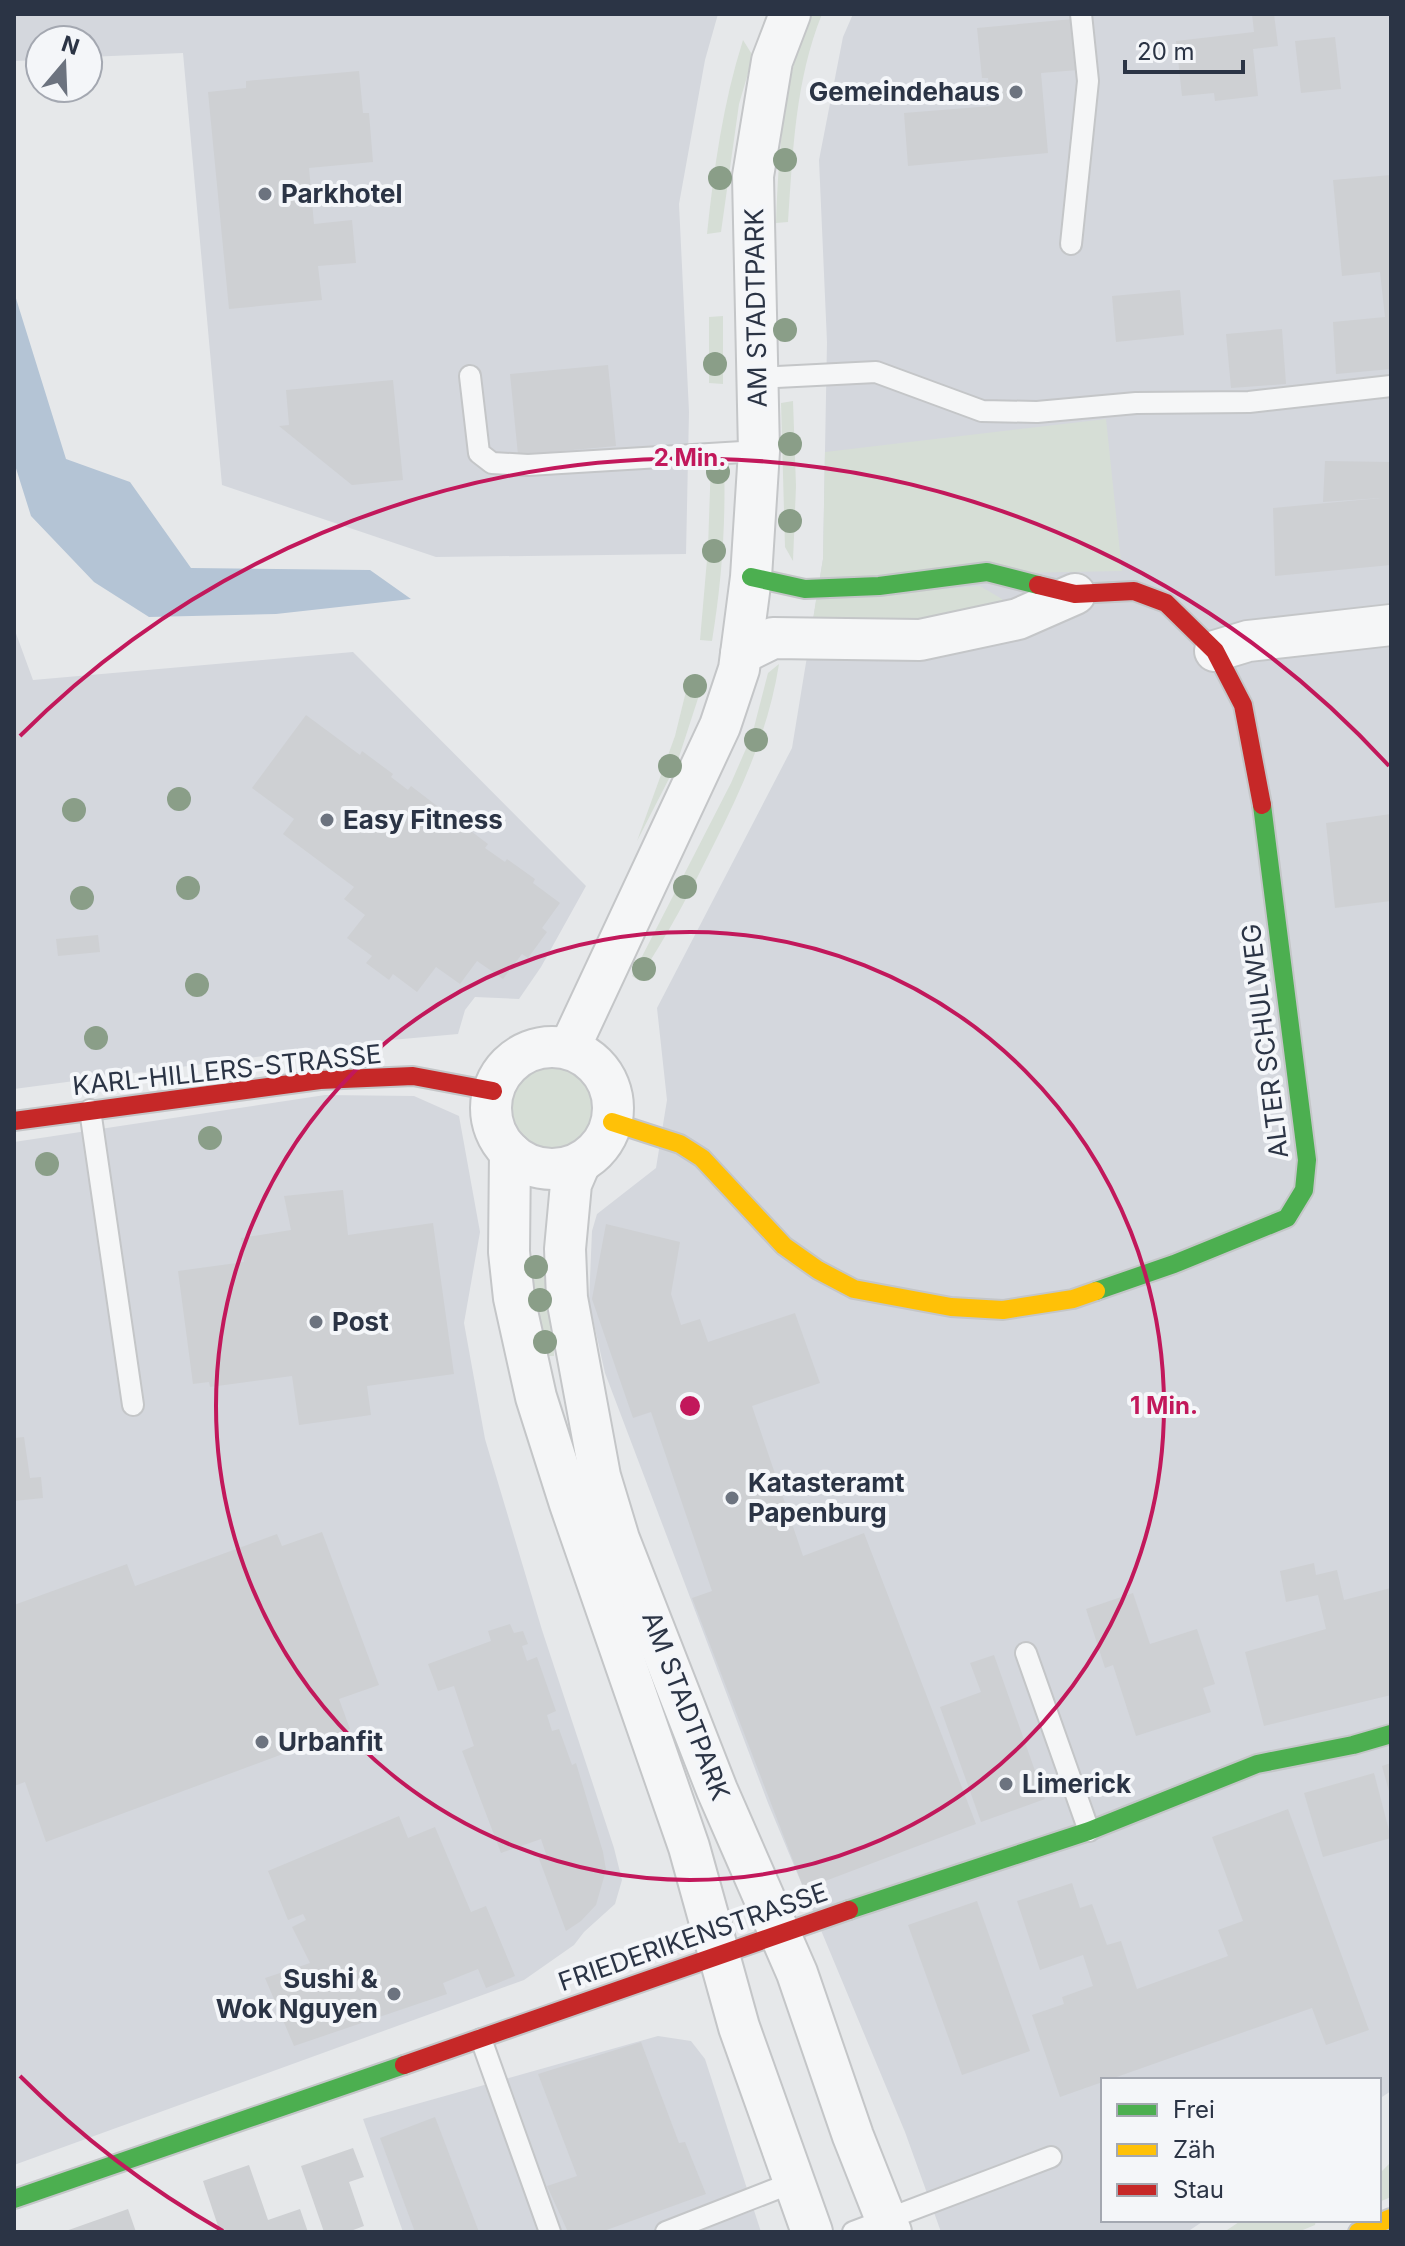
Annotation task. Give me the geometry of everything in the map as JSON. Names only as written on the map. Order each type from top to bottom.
[{"type":"street","name":"AM STADTPARK","points":[[569,1049],[720,726],[739,669],[751,577],[759,451],[753,176],[772,61],[790,14]]},
{"type":"street","name":"ALTER SCHULWEG","points":[[612,1122],[680,1144],[702,1158],[784,1246],[818,1270],[854,1289],[951,1307],[1003,1310],[1073,1299],[1174,1264],[1287,1218],[1304,1190],[1307,1160],[1260,787],[1243,705],[1215,651],[1166,603],[1134,591],[1075,594],[987,572],[879,586],[805,589],[751,577]]},
{"type":"street","points":[[741,654],[773,638],[920,640],[1018,619],[1075,594]]},
{"type":"street","points":[[1215,651],[1248,641],[1391,625]]},
{"type":"street","points":[[550,1046],[569,1049],[586,1056],[600,1069],[614,1103],[612,1122],[606,1138],[595,1152],[580,1163],[543,1169],[526,1163],[499,1140],[490,1107],[493,1091],[501,1073],[514,1059],[531,1049],[550,1046]]},
{"type":"street","name":"KARL-HILLERS-STRASSE","points":[[14,1121],[336,1079],[413,1076],[493,1091]]},
{"type":"street","name":"AM STADTPARK","points":[[510,1152],[514,1298],[536,1397],[689,1847],[739,2027],[812,2232]]},
{"type":"street","name":"AM STADTPARK","points":[[580,1163],[571,1184],[565,1249],[567,1298],[600,1476],[619,1539],[717,1790],[805,1994],[853,2136],[876,2228]]},
{"type":"street","name":"FRIEDERIKENSTRASSE","points":[[14,2199],[718,1954],[1089,1831],[1257,1764],[1353,1745],[1391,1734]]},
{"type":"street","points":[[1358,2232],[1391,2218]]},
{"type":"lane","points":[[1071,244],[1088,81],[1081,14]]},
{"type":"lane","points":[[756,378],[876,372],[982,411],[1037,412],[1136,403],[1249,402],[1391,386]]},
{"type":"lane","points":[[470,376],[479,453],[492,463],[528,465],[759,451]]},
{"type":"lane","points":[[90,1110],[133,1405]]},
{"type":"lane","points":[[1026,1653],[1089,1831]]},
{"type":"lane","points":[[481,2039],[550,2232]]},
{"type":"lane","points":[[876,2228],[1051,2157]]},
{"type":"lane","points":[[666,2232],[794,2182]]},
{"type":"shaded area","points":[[14,14],[718,14],[705,60],[679,204],[689,412],[686,554],[436,557],[222,485],[183,53],[104,56],[104,24],[24,24],[24,61],[14,61]]},
{"type":"shaded area","points":[[809,14],[822,14],[801,91],[788,222],[776,223],[784,117],[793,67]]},
{"type":"shaded area","points":[[853,14],[1391,14],[1391,2091],[1381,2098],[1381,2078],[1101,2078],[1101,2222],[1202,2222],[1187,2232],[941,2232],[905,2132],[768,1803],[605,1373],[589,1302],[592,1231],[597,1214],[656,1168],[667,1100],[657,1008],[792,748],[823,559],[827,342],[819,160],[843,37]]},
{"type":"shaded area","points":[[743,40],[753,56],[739,104],[721,232],[707,234],[720,136]]},
{"type":"shaded area","points":[[723,316],[723,384],[709,383],[709,317]]},
{"type":"shaded area","points":[[793,401],[796,486],[793,561],[785,547],[781,403]]},
{"type":"shaded area","points":[[1106,419],[1122,571],[820,577],[825,452]]},
{"type":"shaded area","points":[[711,460],[724,461],[722,551],[712,641],[700,640]]},
{"type":"shaded area","points":[[980,586],[1002,599],[1004,605],[924,627],[813,620],[816,600]]},
{"type":"shaded area","points":[[14,628],[33,680],[353,652],[586,886],[541,967],[519,999],[475,997],[465,1010],[458,1034],[369,1042],[14,1089]]},
{"type":"shaded area","points":[[779,664],[762,733],[736,799],[688,895],[638,980],[632,976],[731,783],[752,735],[768,673]]},
{"type":"shaded area","points":[[690,675],[704,680],[677,763],[637,841],[675,736]]},
{"type":"shaded area","points":[[549,1064],[566,1068],[580,1077],[589,1091],[593,1108],[589,1125],[580,1139],[566,1148],[549,1152],[532,1148],[518,1139],[509,1125],[505,1108],[509,1091],[518,1077],[532,1068]]},
{"type":"shaded area","points":[[325,1095],[414,1096],[459,1116],[480,1232],[464,1323],[485,1439],[622,1880],[615,1904],[574,1945],[524,1980],[14,2165],[14,1142]]},
{"type":"shaded area","points":[[523,1257],[551,1258],[554,1356],[538,1356]]},
{"type":"shaded area","points":[[658,2036],[691,2041],[705,2059],[761,2232],[403,2232],[363,2119]]},
{"type":"shaded area","points":[[1391,2162],[1391,2197],[1381,2201],[1381,2172]]},
{"type":"shaded area","points":[[1239,2222],[1316,2222],[1298,2232],[1224,2232]]},
{"type":"water","points":[[14,292],[66,459],[130,482],[191,568],[370,570],[411,599],[276,614],[149,617],[94,582],[31,516],[14,462]]},
{"type":"building","points":[[1252,14],[1274,14],[1278,46],[1253,49],[1258,96],[1215,101],[1214,93],[1182,96],[1176,41],[1254,32]]},
{"type":"building","name":"Gemeindehaus","points":[[1073,19],[1078,70],[1041,73],[1048,153],[908,166],[904,113],[991,106],[988,78],[982,78],[977,28]]},
{"type":"building","points":[[1335,37],[1341,89],[1301,93],[1295,41]]},
{"type":"building","name":"Parkhotel","points":[[359,71],[363,113],[369,113],[373,162],[309,168],[314,224],[352,220],[356,263],[318,266],[322,300],[229,309],[208,92],[246,88],[246,81]]},
{"type":"building","points":[[1391,175],[1391,369],[1336,374],[1333,322],[1385,317],[1380,272],[1342,276],[1333,180]]},
{"type":"building","points":[[1180,290],[1184,335],[1116,342],[1112,296]]},
{"type":"building","points":[[1282,329],[1286,384],[1231,388],[1226,334]]},
{"type":"building","points":[[608,365],[616,446],[518,455],[510,374]]},
{"type":"building","points":[[393,380],[403,480],[352,485],[279,426],[289,425],[286,390]]},
{"type":"building","points":[[1325,461],[1391,462],[1391,565],[1275,576],[1273,508],[1381,498],[1323,502]]},
{"type":"building","points":[[306,715],[360,755],[362,751],[393,774],[391,777],[408,790],[411,786],[441,809],[439,813],[456,826],[459,822],[488,844],[485,848],[535,879],[533,883],[560,903],[542,928],[547,932],[528,958],[522,954],[503,979],[477,961],[460,984],[436,967],[417,992],[393,974],[389,980],[366,963],[372,956],[347,938],[365,915],[344,899],[354,887],[283,834],[294,819],[252,788]]},
{"type":"building","points":[[1391,814],[1391,901],[1335,908],[1326,823]]},
{"type":"building","points":[[98,935],[100,952],[58,956],[56,939]]},
{"type":"building","name":"Post","points":[[343,1190],[348,1235],[433,1223],[454,1374],[367,1386],[371,1415],[299,1425],[292,1376],[210,1387],[209,1382],[193,1384],[178,1271],[244,1262],[241,1238],[291,1230],[284,1196]]},
{"type":"building","points":[[606,1224],[680,1242],[671,1294],[681,1325],[700,1319],[708,1342],[795,1313],[820,1383],[752,1406],[803,1556],[864,1533],[976,1824],[804,1889],[692,1598],[712,1591],[651,1412],[633,1418],[592,1299]]},
{"type":"building","points":[[24,1437],[30,1478],[41,1477],[43,1498],[14,1501],[14,1438]]},
{"type":"building","points":[[322,1532],[379,1685],[339,1699],[350,1729],[46,1842],[25,1782],[14,1786],[14,1605],[127,1564],[135,1586],[277,1534],[282,1546]]},
{"type":"building","points":[[1314,1563],[1316,1575],[1337,1570],[1344,1600],[1391,1588],[1391,1695],[1264,1726],[1245,1652],[1326,1629],[1318,1595],[1286,1602],[1280,1571]]},
{"type":"building","points":[[1133,1593],[1150,1644],[1197,1629],[1215,1684],[1203,1688],[1211,1712],[1136,1736],[1113,1665],[1105,1668],[1086,1609]]},
{"type":"building","points":[[510,1624],[514,1633],[523,1631],[528,1644],[522,1646],[527,1661],[537,1657],[556,1711],[547,1715],[552,1731],[559,1729],[572,1765],[576,1763],[603,1852],[606,1870],[596,1905],[566,1931],[538,1856],[546,1854],[541,1839],[501,1853],[462,1751],[474,1746],[454,1686],[438,1691],[428,1664],[491,1641],[488,1631]]},
{"type":"building","points":[[994,1655],[1045,1799],[981,1822],[940,1707],[981,1692],[970,1663]]},
{"type":"building","points":[[1391,1763],[1391,1795],[1390,1795],[1382,1766]]},
{"type":"building","points":[[1374,1773],[1391,1838],[1323,1857],[1304,1793]]},
{"type":"building","points":[[1288,1809],[1369,2030],[1326,2045],[1312,2008],[1114,2078],[1101,2078],[1101,2083],[1060,2097],[1032,2015],[1064,2004],[1062,1997],[1093,1986],[1083,1955],[1040,1970],[1017,1901],[1072,1883],[1080,1908],[1092,1904],[1107,1945],[1121,1941],[1137,1989],[1228,1956],[1218,1930],[1243,1921],[1212,1837]]},
{"type":"building","points":[[399,1816],[408,1838],[435,1827],[471,1912],[486,1906],[515,1976],[486,1988],[478,1969],[443,1983],[447,1994],[294,2046],[265,1978],[310,1963],[292,1927],[306,1920],[303,1914],[288,1920],[268,1871]]},
{"type":"building","points":[[977,1901],[1030,2051],[962,2075],[908,1925]]},
{"type":"building","points":[[641,2042],[679,2143],[685,2142],[706,2194],[601,2232],[568,2232],[547,2186],[577,2176],[538,2074]]},
{"type":"building","points":[[435,2117],[479,2232],[415,2232],[380,2138]]},
{"type":"building","points":[[353,2148],[364,2177],[349,2182],[364,2226],[348,2232],[324,2232],[301,2166]]},
{"type":"building","points":[[249,2165],[268,2220],[300,2209],[308,2232],[220,2232],[203,2181]]},
{"type":"building","points":[[128,2209],[136,2232],[63,2232]]},
{"type":"traffic: fast","points":[[751,577],[805,589],[879,586],[987,572],[1038,585]]},
{"type":"traffic: fast","points":[[1096,1291],[1174,1264],[1287,1218],[1304,1190],[1307,1160],[1262,805]]},
{"type":"traffic: fast","points":[[849,1910],[1089,1831],[1257,1764],[1353,1745],[1391,1734]]},
{"type":"traffic: fast","points":[[14,2199],[404,2065]]},
{"type":"traffic: slow","points":[[612,1122],[680,1144],[702,1158],[784,1246],[818,1270],[854,1289],[951,1307],[1003,1310],[1073,1299],[1096,1291]]},
{"type":"traffic: slow","points":[[1358,2232],[1391,2218]]},
{"type":"traffic: jam","points":[[1038,585],[1075,594],[1134,591],[1166,603],[1215,651],[1243,705],[1262,805]]},
{"type":"traffic: jam","points":[[14,1121],[320,1080],[413,1076],[493,1091]]},
{"type":"traffic: jam","points":[[404,2065],[849,1910]]},
{"type":"place","name":"Gemeindehaus","points":[[1016,92]]},
{"type":"place","name":"Parkhotel","points":[[265,194]]},
{"type":"place","name":"Easy Fitness","points":[[327,820]]},
{"type":"place","name":"Post","points":[[316,1322]]},
{"type":"place","name":"Katasteramt Papenburg","points":[[732,1498]]},
{"type":"place","name":"Urbanfit","points":[[262,1742]]},
{"type":"place","name":"Limerick","points":[[1006,1784]]},
{"type":"place","name":"Sushi & Wok Nguyen","points":[[394,1994]]}]
